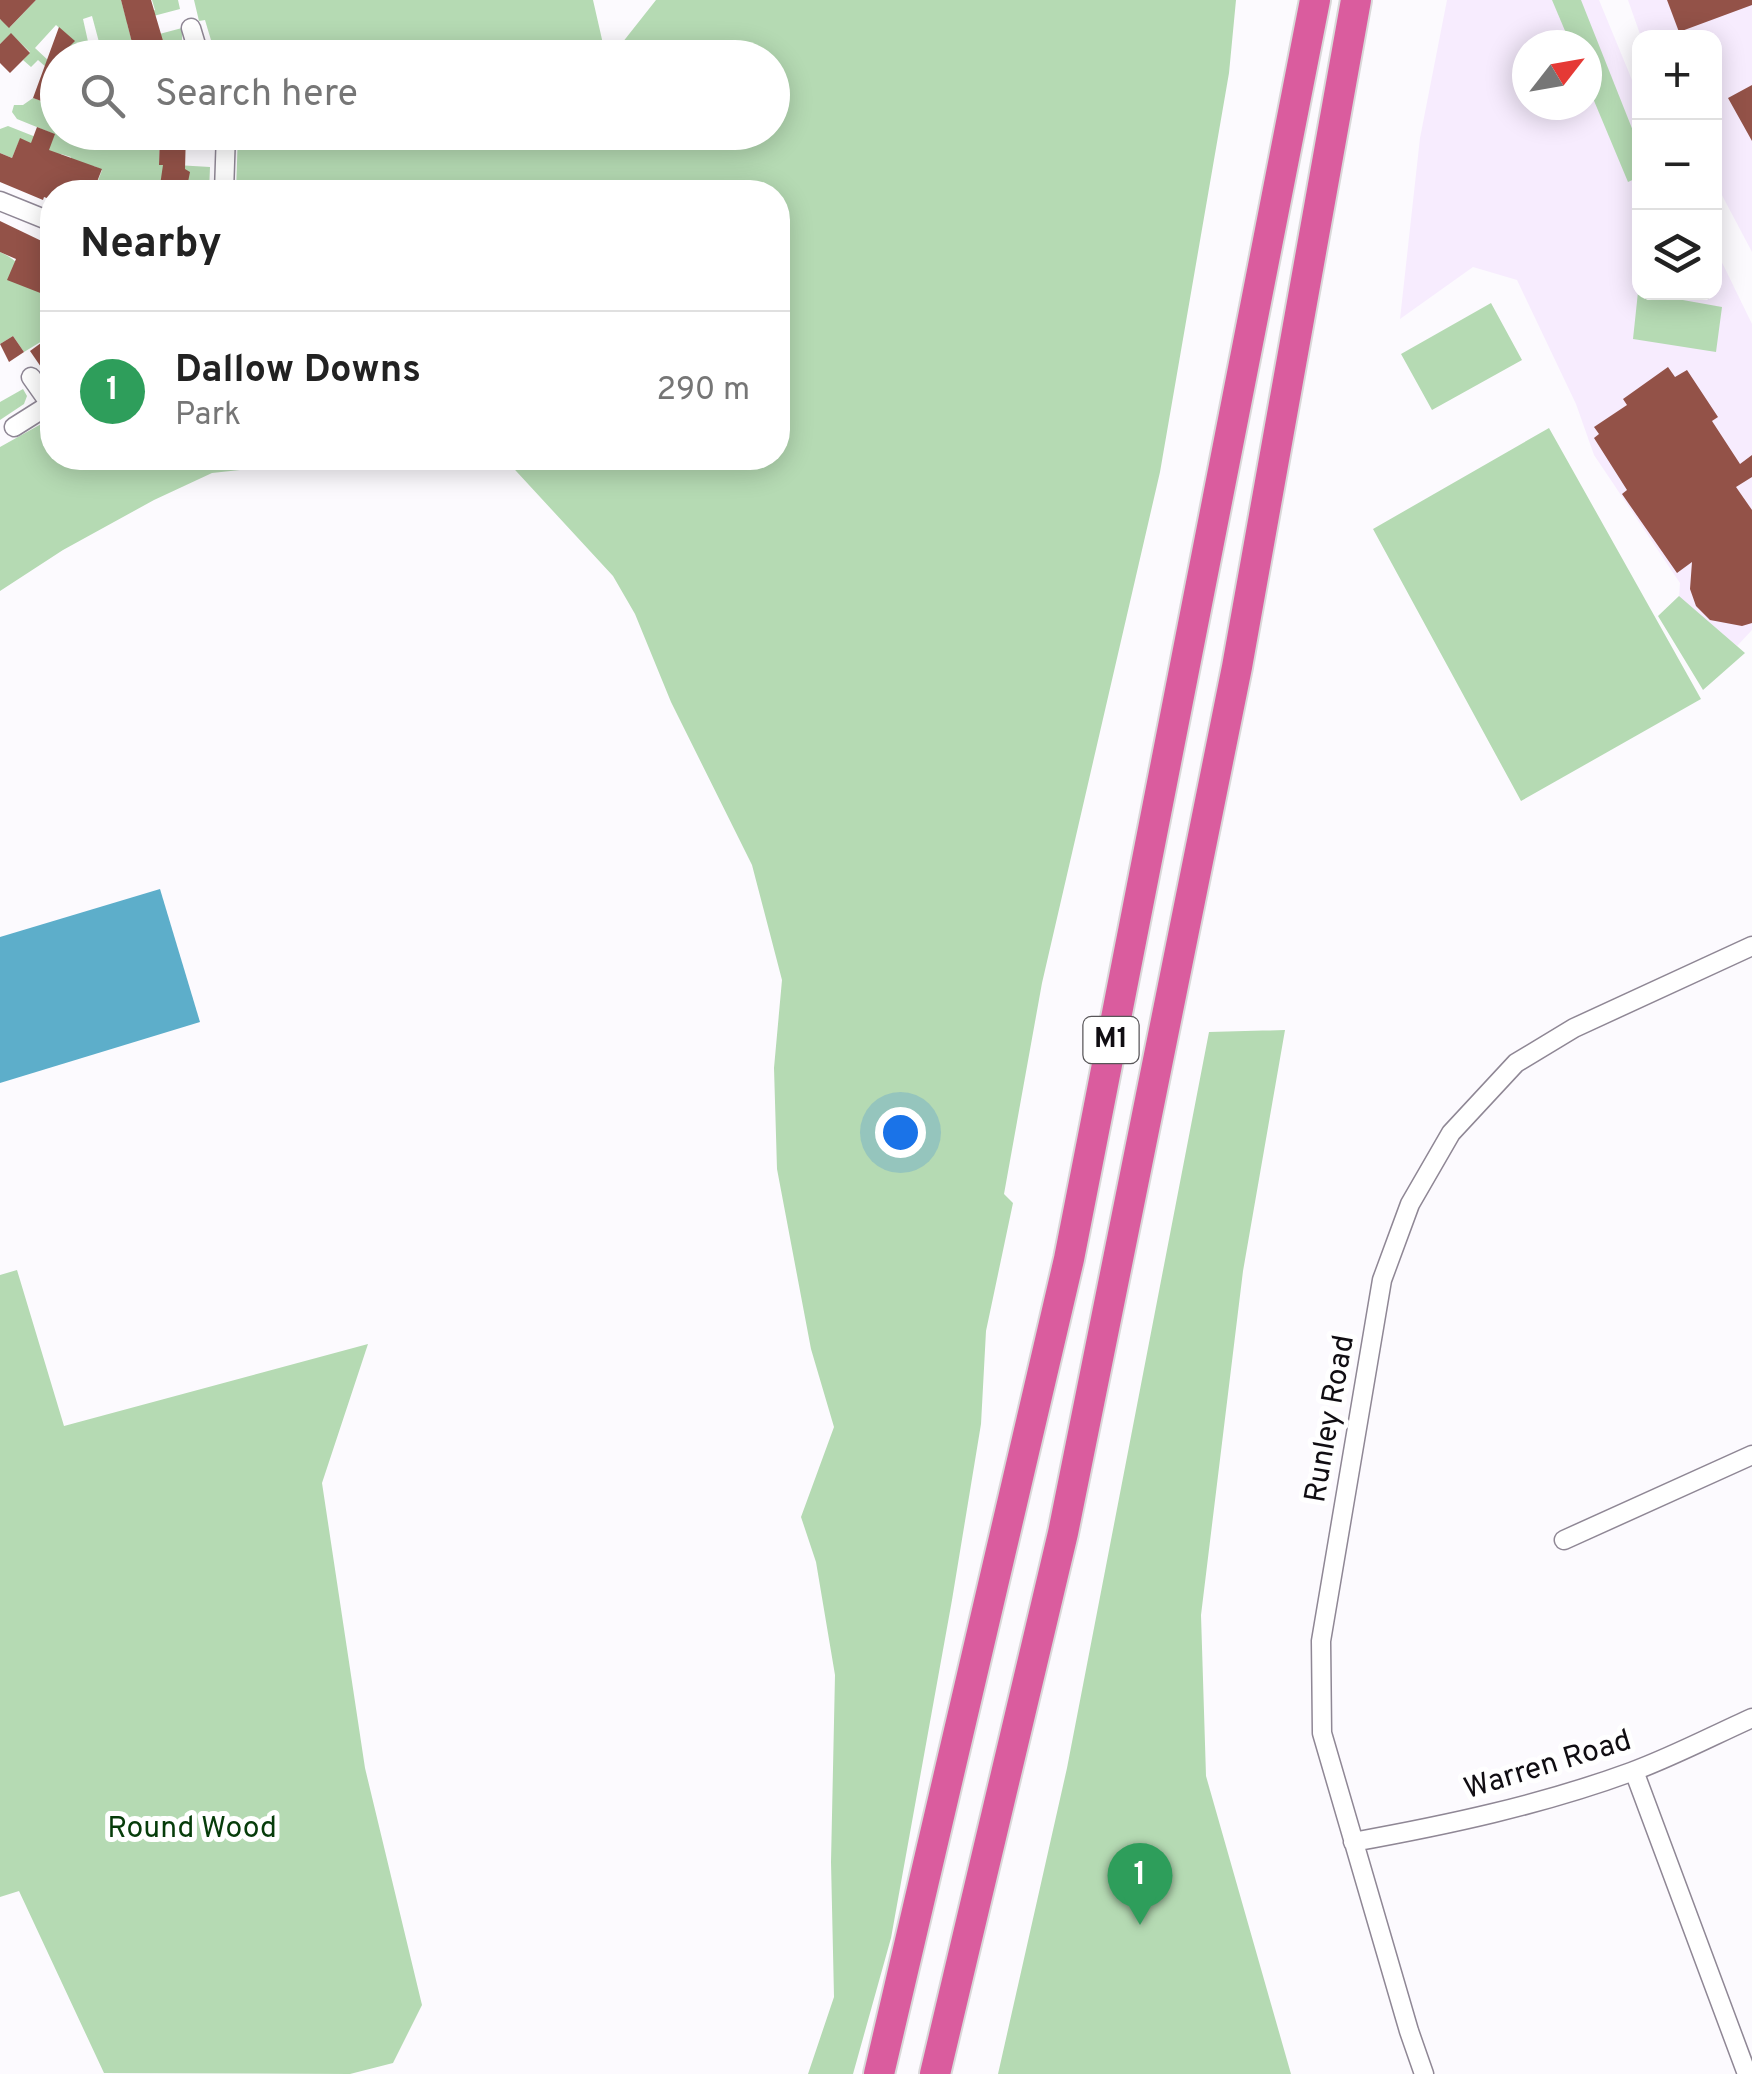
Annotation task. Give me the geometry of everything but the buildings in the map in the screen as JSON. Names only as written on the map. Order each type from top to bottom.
[{"type":"highway","name":"M1","points":[[879,2074],[1068,1259],[1314,0]]},
{"type":"highway","name":"M1","points":[[935,2074],[1063,1533],[1237,667],[1356,0]]},
{"type":"street","points":[[190,28],[194,40]]},
{"type":"street","points":[[224,180],[225,150]]},
{"type":"street","points":[[0,201],[40,217]]},
{"type":"street","points":[[31,377],[40,389]]},
{"type":"street","points":[[14,426],[40,411]]},
{"type":"street","name":"Runley Road","points":[[1424,2074],[1322,1734],[1322,1641],[1382,1280],[1410,1204],[1451,1133],[1516,1063],[1574,1028],[1752,946]]},
{"type":"street","points":[[1564,1540],[1752,1454]]},
{"type":"street","name":"Warren Road","points":[[1353,1842],[1462,1822],[1634,1771],[1752,1718]]},
{"type":"street","points":[[1634,1771],[1747,2074]]},
{"type":"shaded area","points":[[1447,0],[1599,0],[1632,80],[1632,300],[1722,300],[1722,262],[1752,324],[1752,630],[1737,646],[1679,598],[1680,583],[1594,455],[1576,404],[1517,280],[1473,267],[1400,319],[1420,138]]},
{"type":"shaded area","points":[[1628,0],[1752,0],[1752,252],[1722,195],[1722,30],[1639,30]]},
{"type":"green space","points":[[36,0],[121,0],[126,18],[155,10],[152,0],[178,0],[180,9],[127,23],[132,40],[98,40],[92,16],[83,19],[88,40],[73,40],[56,25],[35,48],[40,53],[40,62],[31,67],[23,60],[30,52],[11,34],[0,44],[0,19],[10,27]]},
{"type":"green space","points":[[194,0],[593,0],[602,40],[211,40],[205,20],[199,21]]},
{"type":"green space","points":[[656,0],[1236,0],[1229,73],[1160,472],[1042,983],[1004,1194],[1013,1203],[986,1331],[981,1424],[891,1938],[853,2074],[808,2074],[834,1997],[831,1862],[835,1675],[816,1562],[801,1517],[834,1427],[811,1349],[777,1169],[774,1068],[782,980],[752,865],[671,702],[635,614],[613,576],[515,470],[790,470],[790,180],[236,180],[237,150],[790,150],[790,40],[624,40]]},
{"type":"green space","points":[[1552,0],[1581,0],[1593,30],[1565,30]]},
{"type":"green space","points":[[182,28],[182,40],[156,40],[152,36]]},
{"type":"green space","points":[[1602,53],[1632,128],[1632,180],[1628,182],[1602,120]]},
{"type":"green space","points":[[33,98],[40,100],[40,128],[17,119],[12,112],[14,105],[23,105]]},
{"type":"green space","points":[[8,126],[40,139],[40,150],[159,150],[159,164],[210,167],[209,180],[188,180],[189,172],[164,166],[161,180],[98,180],[102,170],[94,166],[65,177],[71,157],[61,154],[56,172],[35,145],[20,139],[12,158],[0,153],[0,129]]},
{"type":"green space","points":[[0,252],[17,263],[40,291],[40,342],[24,352],[13,336],[0,344]]},
{"type":"green space","points":[[1637,300],[1683,300],[1722,307],[1716,352],[1633,339]]},
{"type":"green space","points":[[1491,303],[1522,360],[1432,410],[1401,354]]},
{"type":"green space","points":[[23,389],[27,396],[24,404],[0,420],[0,402]]},
{"type":"green space","points":[[40,425],[40,470],[239,470],[212,473],[154,500],[63,550],[0,591],[0,447]]},
{"type":"green space","points":[[1549,428],[1701,699],[1521,801],[1373,529]]},
{"type":"green space","points":[[1679,596],[1745,653],[1703,690],[1658,616]]},
{"type":"green space","points":[[1285,1030],[1243,1271],[1201,1615],[1206,1776],[1291,2074],[998,2074],[1067,1768],[1209,1032]]},
{"type":"green space","name":"Round Wood","points":[[17,1270],[64,1426],[368,1344],[322,1483],[365,1768],[422,2005],[393,2063],[350,2074],[104,2073],[19,1891],[0,1897],[0,1275]]},
{"type":"water","points":[[160,889],[200,1022],[0,1083],[0,937]]},
{"type":"place","name":"Dallow Downs","points":[[1140,1925]]}]
